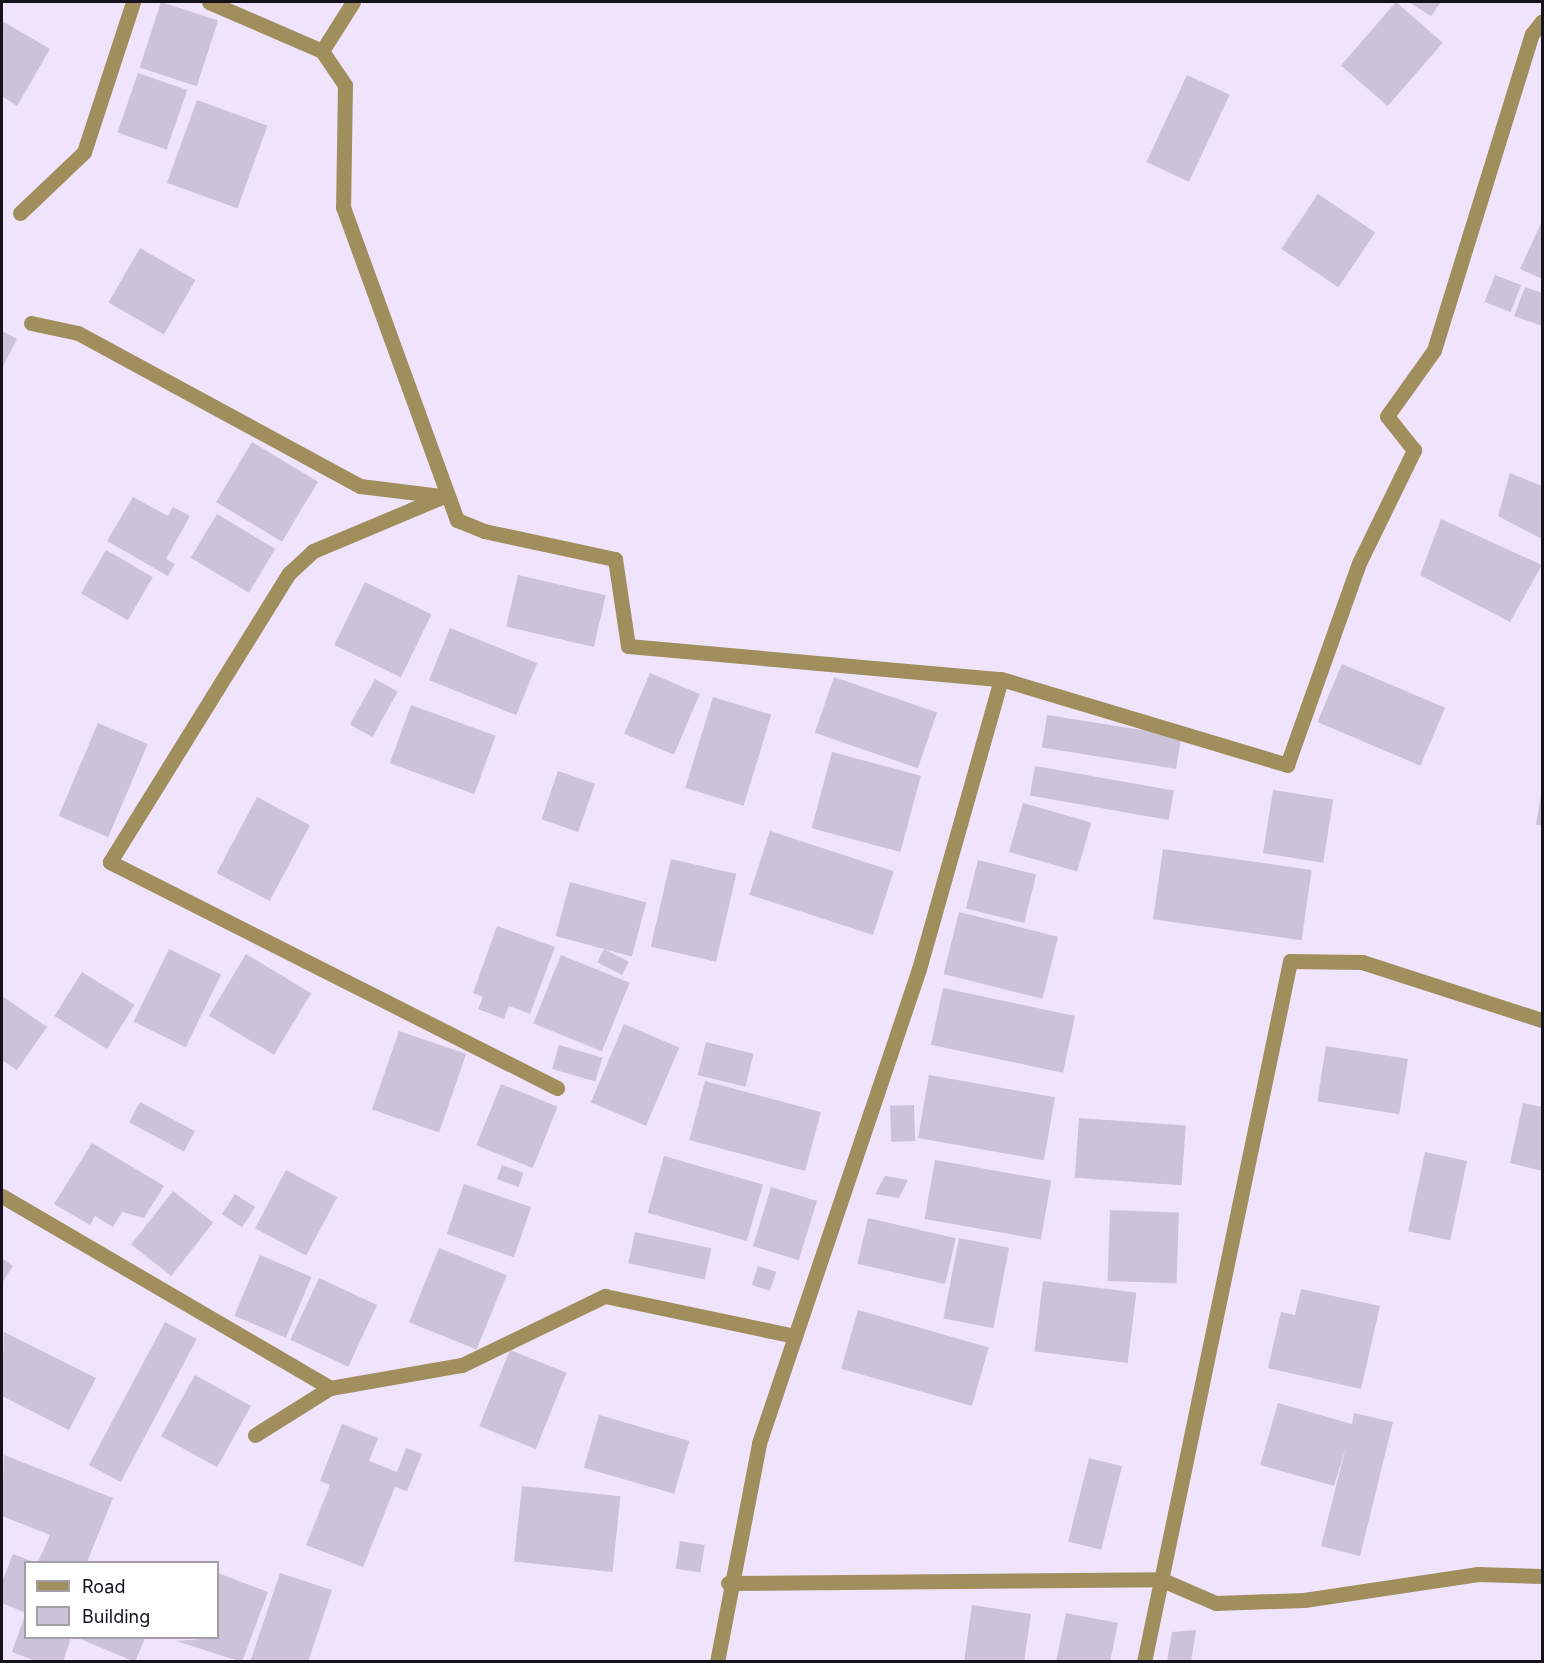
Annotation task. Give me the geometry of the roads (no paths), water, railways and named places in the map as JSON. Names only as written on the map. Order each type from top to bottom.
[{"type":"street","points":[[20,213],[84,152],[133,2]]},
{"type":"street","points":[[209,2],[322,51],[345,85],[343,207],[349,230],[444,496],[457,520],[484,531],[615,559],[628,646],[1000,679],[1287,765],[1359,563],[1414,450],[1387,416],[1434,350],[1532,34],[1542,21]]},
{"type":"street","points":[[322,51],[353,2]]},
{"type":"street","points":[[31,323],[78,333],[360,486],[444,496]]},
{"type":"street","points":[[444,496],[313,551],[289,573],[110,862],[557,1088]]},
{"type":"street","points":[[717,1662],[728,1583],[759,1443],[919,969],[1000,679]]},
{"type":"street","points":[[1144,1662],[1290,961],[1362,962],[1542,1020]]},
{"type":"street","points":[[2,1196],[330,1388]]},
{"type":"street","points":[[255,1435],[330,1388],[462,1365],[605,1296],[795,1336]]},
{"type":"street","points":[[728,1583],[1160,1579],[1216,1603],[1304,1600],[1478,1574],[1542,1576]]}]
